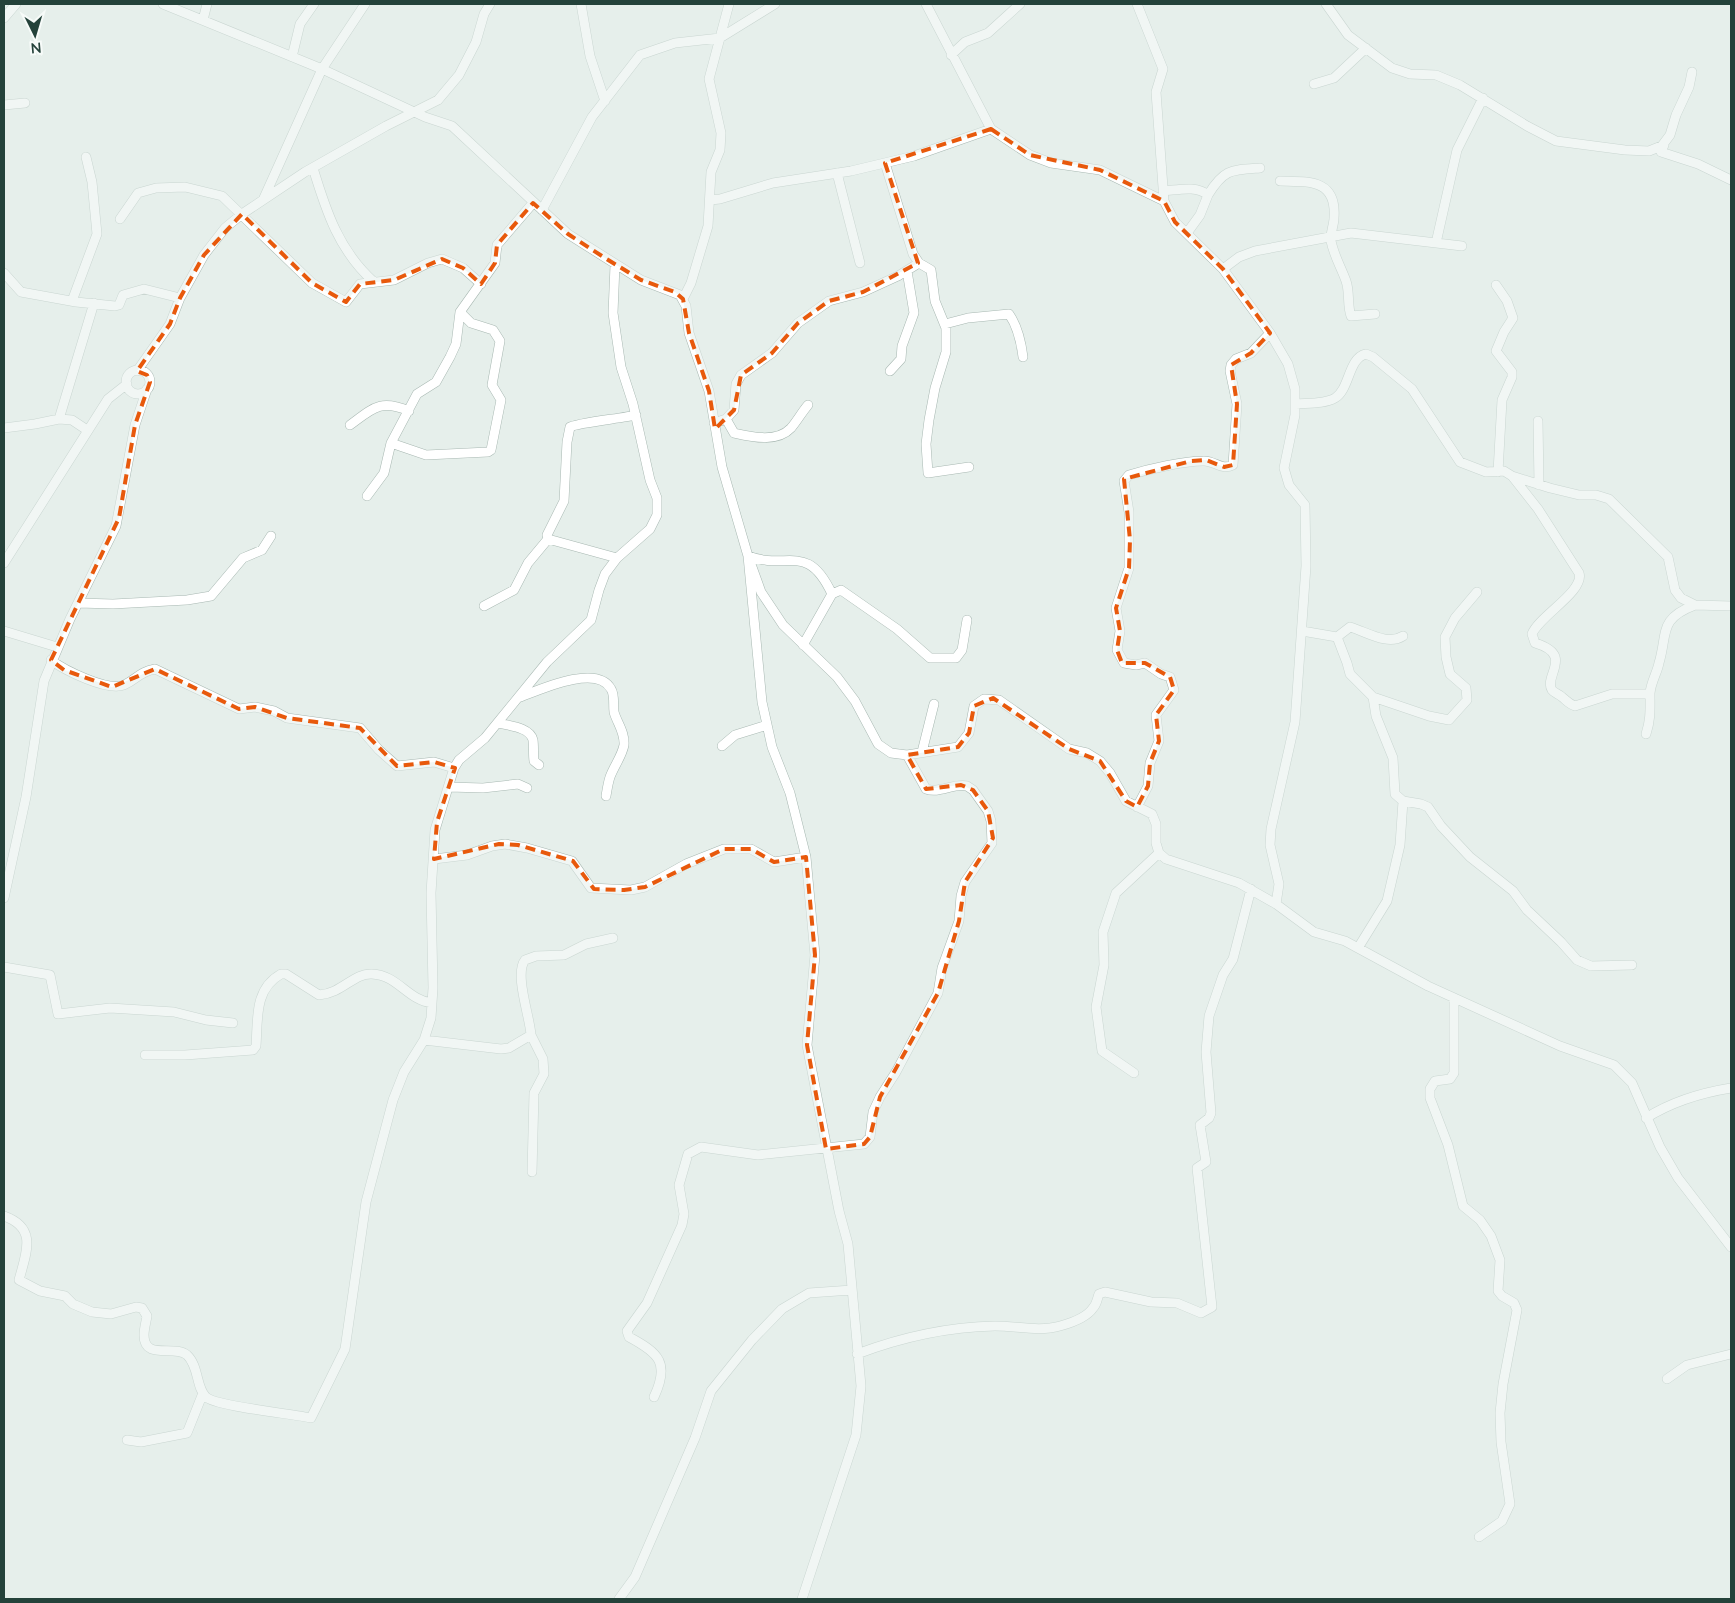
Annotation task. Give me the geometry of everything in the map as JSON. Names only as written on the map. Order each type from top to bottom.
[{"type":"street","points":[[4,18],[16,4]]},
{"type":"street","points":[[164,4],[292,56],[416,113],[444,122],[460,131],[533,203],[568,234],[641,280],[675,292],[683,299],[686,306],[689,333],[709,391],[722,468],[748,556],[761,592],[788,631],[823,662],[844,685],[881,746],[894,754],[908,756],[922,752],[948,750],[958,746],[969,733],[974,706],[984,699],[993,698],[1069,749],[1087,753],[1100,761],[1110,772],[1126,800],[1148,811],[1154,818],[1159,853],[1174,863],[1219,875],[1250,889],[1276,904],[1314,932],[1338,938],[1428,986],[1560,1046],[1614,1065],[1632,1083],[1646,1118],[1678,1178],[1731,1247]]},
{"type":"street","points":[[203,20],[207,4]]},
{"type":"street","points":[[292,56],[300,24],[314,4]]},
{"type":"street","points":[[263,200],[322,69],[365,4]]},
{"type":"street","points":[[4,563],[108,399],[126,384],[130,374],[137,371],[170,324],[180,298],[213,242],[242,214],[313,168],[386,126],[416,113],[438,100],[459,75],[476,42],[484,14],[490,4]]},
{"type":"street","points":[[581,4],[590,56],[604,101]]},
{"type":"street","points":[[683,299],[705,243],[711,172],[720,150],[721,133],[709,79],[729,4]]},
{"type":"street","points":[[542,210],[592,117],[640,55],[675,43],[720,38],[775,4]]},
{"type":"street","points":[[926,4],[950,55],[991,129],[1030,155],[1051,162],[1100,170],[1164,201]]},
{"type":"street","points":[[950,55],[964,42],[988,33],[1020,4]]},
{"type":"street","points":[[1137,4],[1163,69],[1156,92],[1164,201],[1171,217],[1223,269],[1270,333],[1291,372],[1296,404],[1284,468],[1289,485],[1303,500],[1306,509],[1306,566],[1295,722],[1271,829],[1270,845],[1278,884],[1276,904]]},
{"type":"street","points":[[1326,4],[1348,35],[1398,71],[1410,74],[1436,75],[1483,98],[1527,126],[1556,140],[1625,150],[1649,151],[1664,145]]},
{"type":"street","points":[[1314,84],[1334,78],[1366,48]]},
{"type":"street","points":[[1692,72],[1690,87],[1661,152],[1698,164],[1731,180]]},
{"type":"street","points":[[1436,243],[1457,150],[1483,98]]},
{"type":"street","points":[[4,105],[25,103]]},
{"type":"street","points":[[710,200],[720,199],[773,183],[837,173],[914,156],[991,129]]},
{"type":"street","points":[[1654,152],[1664,145]]},
{"type":"street","points":[[72,302],[96,234],[92,182],[86,157]]},
{"type":"street","points":[[885,163],[913,254],[919,263],[931,270],[935,301],[945,324],[946,352],[935,388],[926,444],[928,473],[969,467]]},
{"type":"street","points":[[313,168],[328,215],[338,238],[355,263],[374,282]]},
{"type":"street","points":[[1187,233],[1200,216],[1208,195],[1226,173],[1234,169],[1260,168]]},
{"type":"street","points":[[837,173],[860,263]]},
{"type":"street","points":[[1280,181],[1308,180],[1328,192],[1334,207],[1331,238],[1335,257],[1346,282],[1351,316],[1376,314]]},
{"type":"street","points":[[120,219],[138,193],[156,188],[185,187],[222,196],[312,282],[346,302],[360,284],[394,280],[442,258],[463,268],[481,284]]},
{"type":"street","points":[[1163,191],[1194,189],[1202,190],[1208,195]]},
{"type":"street","points":[[367,496],[384,474],[391,443],[417,394],[436,382],[450,357],[456,344],[460,312],[495,263],[497,245],[533,203]]},
{"type":"street","points":[[1223,269],[1239,257],[1255,251],[1358,233],[1462,246]]},
{"type":"street","points":[[714,423],[726,419],[734,410],[736,384],[741,375],[772,353],[798,323],[829,302],[863,292],[907,271],[919,263]]},
{"type":"street","points":[[4,1216],[14,1220],[26,1232],[28,1244],[19,1280],[40,1291],[66,1296],[74,1304],[92,1312],[111,1314],[136,1306],[142,1308],[147,1316],[144,1334],[148,1346],[154,1351],[175,1350],[186,1355],[197,1372],[203,1393],[208,1399],[230,1405],[311,1418],[345,1348],[366,1202],[393,1100],[404,1072],[424,1040],[432,1003],[431,893],[437,822],[454,768],[459,760],[485,738],[547,662],[592,620],[602,582],[617,558],[650,529],[658,509],[636,415],[621,367],[613,314],[615,265]]},
{"type":"street","points":[[890,372],[901,359],[902,346],[914,313],[907,271]]},
{"type":"street","points":[[4,273],[21,292],[72,302],[115,306],[119,304],[123,295],[144,288],[180,298]]},
{"type":"street","points":[[1496,285],[1507,301],[1513,318],[1504,332],[1496,351],[1512,372],[1512,377],[1502,400],[1498,472]]},
{"type":"street","points":[[59,419],[94,303]]},
{"type":"street","points":[[391,443],[426,455],[488,452],[491,450],[501,400],[492,385],[500,341],[493,330],[471,323],[460,312]]},
{"type":"street","points":[[945,324],[968,318],[1009,314],[1015,323],[1021,340],[1023,357]]},
{"type":"street","points":[[1137,807],[1148,786],[1150,763],[1159,741],[1156,715],[1174,690],[1170,677],[1161,674],[1145,662],[1136,665],[1124,663],[1117,650],[1120,631],[1116,608],[1129,568],[1130,549],[1130,512],[1124,481],[1129,474],[1191,461],[1206,460],[1224,468],[1233,465],[1236,404],[1230,371],[1231,365],[1236,359],[1251,353],[1270,333]]},
{"type":"street","points":[[1296,404],[1329,400],[1338,396],[1358,359],[1362,355],[1370,355],[1412,389],[1460,462],[1486,472],[1504,471],[1512,476],[1539,485],[1610,499],[1668,557],[1677,595],[1694,605]]},
{"type":"street","points":[[4,898],[26,797],[39,703],[51,660],[116,526],[135,424],[150,382],[148,375],[137,371]]},
{"type":"street","points":[[126,384],[133,393],[141,394],[147,390]]},
{"type":"street","points":[[350,425],[379,404],[395,405],[409,411]]},
{"type":"street","points":[[726,419],[734,433],[760,439],[771,437],[790,429],[808,405]]},
{"type":"street","points":[[484,606],[514,590],[528,563],[548,539],[547,535],[564,501],[567,442],[570,427],[578,423],[600,422],[636,415]]},
{"type":"street","points":[[4,428],[59,419],[72,420],[87,430]]},
{"type":"street","points":[[1538,421],[1539,485]]},
{"type":"street","points":[[1512,476],[1560,541],[1580,575],[1579,583],[1558,606],[1542,618],[1532,634],[1535,643],[1546,646],[1554,654],[1556,668],[1550,684],[1552,690],[1574,706],[1612,694],[1650,694]]},
{"type":"street","points":[[78,602],[112,604],[187,600],[211,596],[243,558],[262,550],[271,536]]},
{"type":"street","points":[[548,539],[617,558]]},
{"type":"street","points":[[748,556],[759,560],[801,561],[814,566],[823,576],[832,594]]},
{"type":"street","points":[[748,556],[758,666],[767,725],[772,747],[790,793],[806,857],[815,955],[807,1045],[826,1149],[848,1244],[861,1398],[856,1435],[802,1599]]},
{"type":"street","points":[[803,645],[832,594],[842,590],[897,629],[930,658],[956,658],[962,650],[967,620]]},
{"type":"street","points":[[1337,638],[1348,663],[1350,674],[1373,697],[1430,716],[1449,720],[1467,700],[1466,688],[1450,674],[1446,658],[1445,637],[1455,618],[1477,592]]},
{"type":"street","points":[[1646,734],[1651,717],[1650,694],[1661,656],[1665,629],[1679,612],[1694,605],[1731,606]]},
{"type":"street","points":[[1337,638],[1350,627],[1388,640],[1395,641],[1403,636]]},
{"type":"street","points":[[4,631],[57,647]]},
{"type":"street","points":[[1302,631],[1337,638]]},
{"type":"street","points":[[51,660],[64,670],[112,687],[123,686],[142,671],[155,669],[239,708],[256,707],[274,711],[287,718],[360,728],[373,744],[397,766],[434,762],[454,768]]},
{"type":"street","points":[[518,698],[555,683],[593,677],[601,679],[608,684],[613,693],[614,711],[622,731],[624,743],[609,779],[606,796]]},
{"type":"street","points":[[1373,697],[1376,716],[1394,758],[1395,794],[1404,801],[1428,807],[1442,826],[1470,857],[1513,891],[1527,910],[1577,960],[1591,966],[1632,965]]},
{"type":"street","points":[[922,752],[934,704]]},
{"type":"street","points":[[498,723],[524,730],[530,735],[533,744],[534,761],[540,765]]},
{"type":"street","points":[[722,746],[735,735],[767,725]]},
{"type":"street","points":[[654,1397],[661,1379],[659,1358],[650,1348],[629,1337],[627,1331],[647,1303],[682,1225],[684,1214],[679,1185],[688,1154],[701,1147],[758,1155],[864,1144],[870,1137],[873,1112],[880,1097],[896,1072],[938,993],[942,968],[959,921],[961,896],[965,882],[992,842],[991,820],[988,811],[973,790],[961,785],[934,791],[926,789],[908,756]]},
{"type":"street","points":[[449,787],[482,788],[518,784],[527,788]]},
{"type":"street","points":[[1358,948],[1387,901],[1400,845],[1404,801]]},
{"type":"street","points":[[434,859],[466,855],[499,844],[518,846],[572,861],[591,888],[624,890],[645,887],[686,864],[724,849],[751,850],[774,862],[806,857]]},
{"type":"street","points":[[1134,1073],[1102,1051],[1096,1007],[1104,965],[1103,932],[1116,893],[1159,853]]},
{"type":"street","points":[[857,1354],[897,1339],[959,1328],[1001,1326],[1044,1329],[1060,1326],[1088,1313],[1095,1306],[1100,1294],[1105,1292],[1151,1302],[1178,1303],[1201,1313],[1212,1307],[1197,1168],[1206,1162],[1200,1125],[1209,1118],[1211,1113],[1206,1040],[1212,1004],[1223,975],[1233,959],[1250,889]]},
{"type":"street","points":[[532,1172],[534,1093],[544,1074],[542,1059],[532,1035],[521,977],[523,961],[536,956],[565,955],[586,944],[613,938]]},
{"type":"street","points":[[4,967],[50,975],[58,1014],[110,1008],[174,1012],[206,1020],[233,1023]]},
{"type":"street","points":[[145,1055],[185,1055],[253,1050],[256,1046],[260,997],[270,981],[281,974],[319,995],[339,990],[360,975],[375,974],[394,981],[416,1000],[432,1003]]},
{"type":"street","points":[[1454,998],[1454,1073],[1450,1079],[1438,1079],[1433,1082],[1430,1098],[1448,1145],[1462,1201],[1466,1209],[1480,1220],[1491,1236],[1500,1260],[1498,1291],[1502,1296],[1514,1303],[1517,1310],[1503,1384],[1500,1413],[1501,1442],[1510,1504],[1502,1521],[1479,1537]]},
{"type":"street","points":[[424,1040],[501,1050],[509,1048],[532,1035]]},
{"type":"street","points":[[1646,1118],[1677,1102],[1701,1093],[1731,1088]]},
{"type":"street","points":[[619,1599],[636,1577],[695,1438],[711,1391],[752,1340],[782,1309],[809,1293],[852,1290]]},
{"type":"street","points":[[1667,1380],[1687,1365],[1731,1354]]},
{"type":"street","points":[[127,1440],[142,1442],[187,1433],[203,1393]]},
{"type":"highlighted area","points":[[991,129],[1030,155],[1100,170],[1164,201],[1175,222],[1223,269],[1270,333],[1251,353],[1231,365],[1237,404],[1233,465],[1224,467],[1206,460],[1191,461],[1124,479],[1130,540],[1129,568],[1116,608],[1120,631],[1117,650],[1122,663],[1145,663],[1170,677],[1174,690],[1156,715],[1159,741],[1150,763],[1148,786],[1137,807],[1126,801],[1100,761],[1069,749],[993,698],[974,706],[969,733],[958,747],[907,755],[926,789],[961,785],[973,790],[988,811],[993,838],[965,882],[959,921],[938,993],[880,1097],[870,1137],[864,1144],[826,1149],[807,1045],[815,955],[806,857],[774,862],[751,849],[724,849],[645,887],[624,890],[594,889],[573,861],[518,845],[499,844],[434,859],[437,822],[455,768],[434,762],[397,766],[360,728],[287,718],[255,707],[239,709],[155,669],[112,687],[64,670],[51,660],[119,518],[135,425],[150,382],[147,375],[137,371],[170,324],[180,298],[204,255],[242,214],[312,283],[346,302],[360,284],[394,280],[442,259],[463,268],[481,284],[495,263],[497,245],[533,203],[568,234],[605,258],[641,280],[675,292],[683,299],[689,333],[709,391],[715,429],[734,410],[741,375],[772,353],[798,323],[829,301],[863,292],[918,263],[885,163]]}]
